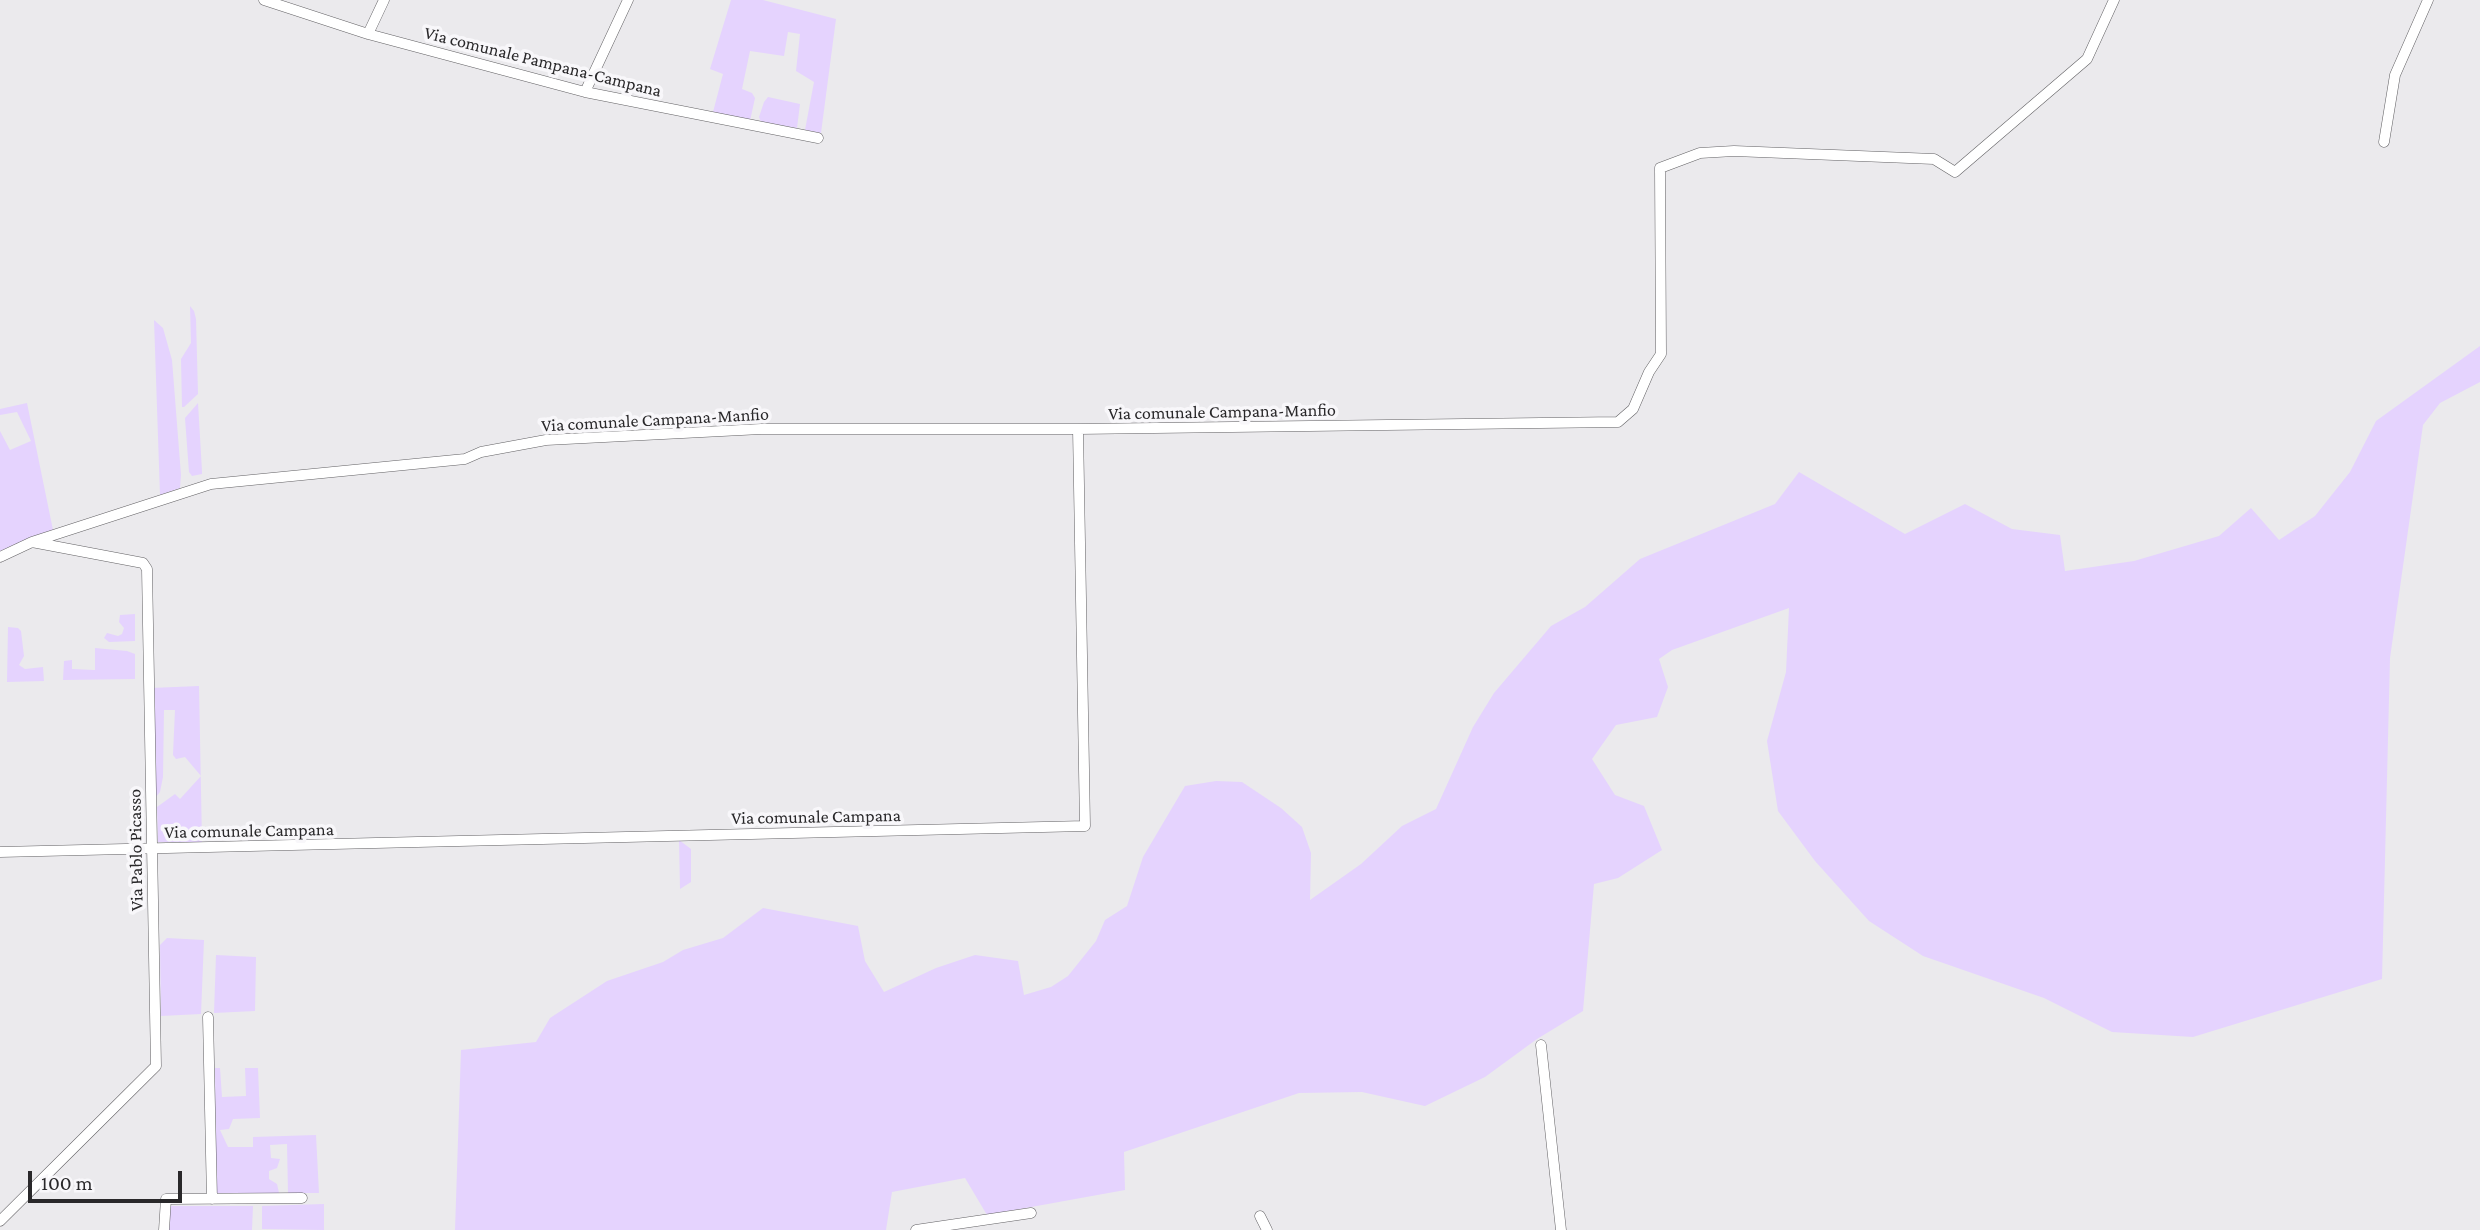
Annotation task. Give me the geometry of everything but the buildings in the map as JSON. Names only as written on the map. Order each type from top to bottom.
[{"type":"street","name":"Via comunale Pampana-Campana","points":[[264,0],[368,34],[585,92],[818,138]]},
{"type":"street","points":[[368,34],[384,0]]},
{"type":"street","points":[[585,92],[628,0]]},
{"type":"street","name":"Via comunale Campana-Manfio","points":[[32,542],[211,484],[465,460],[481,452],[546,440],[761,429],[1077,429],[1618,422],[1633,409],[1649,372],[1661,354],[1660,168],[1700,153],[1734,151],[1934,159],[1955,172],[2087,59],[2114,0]]},
{"type":"street","points":[[2384,142],[2395,75],[2428,0]]},
{"type":"street","name":"Via comunale Campana","points":[[151,849],[1085,826],[1077,429]]},
{"type":"street","points":[[0,557],[32,542]]},
{"type":"street","name":"Via Pablo Picasso","points":[[0,1221],[156,1066],[147,569],[143,563],[32,542]]},
{"type":"street","points":[[0,852],[151,849]]},
{"type":"street","points":[[208,1017],[212,1199]]},
{"type":"street","points":[[1541,1045],[1561,1230]]},
{"type":"street","points":[[164,1230],[166,1199],[302,1198]]},
{"type":"street","points":[[916,1230],[1031,1213]]},
{"type":"street","points":[[1260,1216],[1267,1230]]},
{"type":"shaded area","points":[[731,0],[763,0],[836,19],[821,133],[805,130],[814,82],[796,71],[800,34],[788,32],[784,56],[750,51],[742,89],[752,93],[755,98],[750,121],[713,112],[723,74],[710,69]]},
{"type":"shaded area","points":[[768,97],[800,104],[797,128],[761,122],[759,117]]},
{"type":"shaded area","points":[[190,306],[196,319],[198,394],[182,407],[181,359],[191,343]]},
{"type":"shaded area","points":[[154,320],[163,328],[172,360],[181,475],[180,488],[160,495]]},
{"type":"shaded area","points":[[2480,346],[2480,382],[2440,403],[2423,425],[2390,658],[2382,979],[2193,1037],[2112,1032],[2044,998],[1923,956],[1869,921],[1815,861],[1778,811],[1767,741],[1786,672],[1789,608],[1672,650],[1659,659],[1668,687],[1657,717],[1616,725],[1592,759],[1615,795],[1644,806],[1662,850],[1618,878],[1594,884],[1583,1011],[1537,1039],[1485,1077],[1425,1106],[1362,1092],[1299,1093],[1124,1152],[1125,1190],[987,1215],[965,1178],[892,1192],[886,1230],[455,1230],[461,1050],[536,1042],[550,1018],[607,981],[663,962],[683,950],[723,938],[763,908],[858,926],[865,961],[884,992],[936,968],[975,955],[1018,961],[1024,995],[1051,987],[1068,976],[1096,941],[1105,920],[1127,906],[1143,857],[1185,786],[1216,781],[1242,782],[1281,808],[1302,827],[1311,853],[1310,900],[1361,864],[1402,826],[1436,809],[1473,727],[1494,693],[1551,626],[1585,607],[1640,559],[1775,504],[1799,472],[1905,534],[1965,504],[2012,529],[2060,535],[2065,571],[2134,561],[2219,536],[2251,508],[2279,540],[2315,516],[2350,472],[2376,421]]},
{"type":"shaded area","points":[[27,403],[53,530],[0,551],[0,431],[10,450],[31,441],[17,412],[0,415],[0,409]]},
{"type":"shaded area","points":[[198,403],[202,474],[192,476],[189,472],[185,418]]},
{"type":"shaded area","points":[[135,614],[135,641],[109,642],[104,638],[107,633],[118,636],[122,634],[124,628],[119,622],[120,615]]},
{"type":"shaded area","points":[[8,627],[21,631],[24,656],[19,665],[25,669],[43,667],[44,681],[7,682]]},
{"type":"shaded area","points":[[95,648],[135,654],[135,679],[63,680],[64,661],[72,660],[72,669],[95,670]]},
{"type":"shaded area","points":[[199,686],[201,776],[185,757],[176,759],[173,755],[175,710],[164,710],[163,777],[160,792],[155,798],[151,688]]},
{"type":"shaded area","points":[[201,776],[202,842],[158,842],[157,807],[175,794],[180,799]]},
{"type":"shaded area","points":[[679,840],[691,849],[691,882],[680,889]]},
{"type":"shaded area","points":[[167,938],[204,940],[201,1014],[161,1016],[160,945]]},
{"type":"shaded area","points":[[216,955],[256,957],[255,1011],[214,1013]]},
{"type":"shaded area","points":[[215,1068],[220,1068],[222,1097],[246,1096],[245,1068],[258,1068],[260,1118],[233,1119],[229,1129],[220,1130],[228,1147],[253,1147],[253,1137],[316,1135],[319,1193],[288,1193],[287,1144],[270,1145],[271,1158],[280,1159],[277,1168],[269,1171],[269,1179],[277,1184],[279,1193],[216,1194]]},
{"type":"shaded area","points":[[324,1204],[324,1230],[262,1229],[262,1206]]},
{"type":"shaded area","points":[[170,1206],[253,1206],[252,1230],[169,1230]]}]
